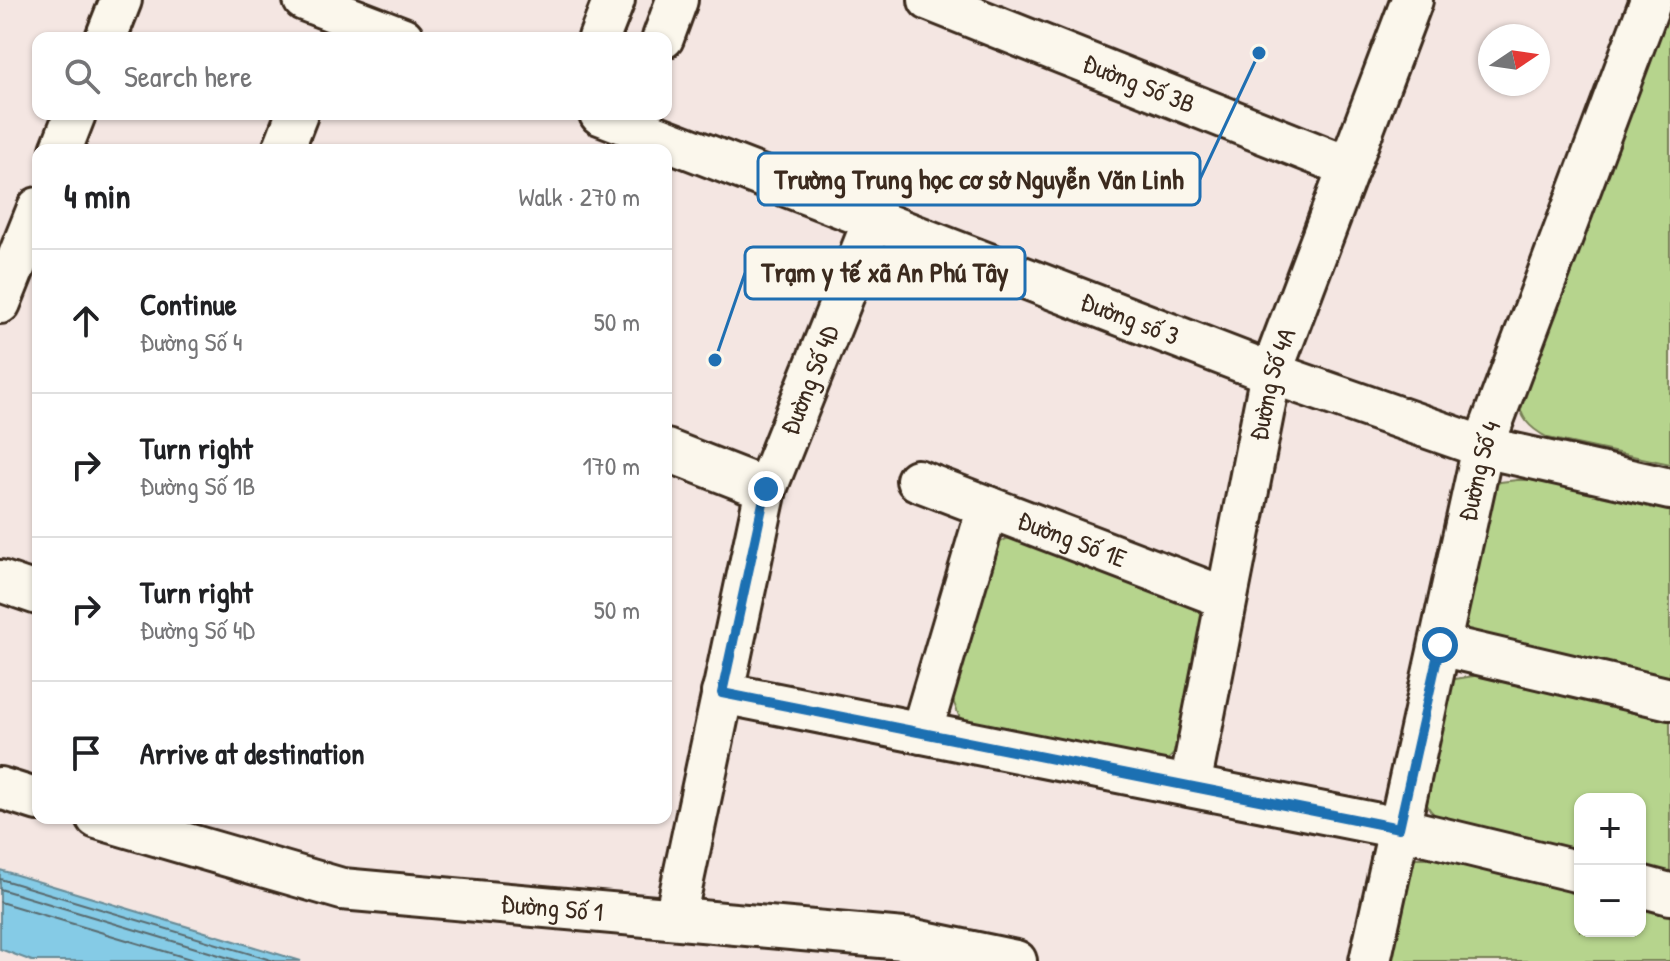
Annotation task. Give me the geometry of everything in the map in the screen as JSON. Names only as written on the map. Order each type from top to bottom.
[{"type":"street","points":[[108,32],[121,0]]},
{"type":"street","points":[[601,32],[614,0]]},
{"type":"street","points":[[665,32],[677,0]]},
{"type":"street","name":"Đường Số 3B","points":[[929,0],[1349,167]]},
{"type":"street","name":"Đường Số 4A","points":[[1190,786],[1271,373],[1412,0]]},
{"type":"street","name":"Đường Số 4","points":[[1370,961],[1483,447],[1651,0]]},
{"type":"street","points":[[322,17],[380,32]]},
{"type":"street","points":[[63,144],[73,120]]},
{"type":"street","points":[[285,144],[295,120]]},
{"type":"street","name":"Đường số 3","points":[[626,120],[1271,373],[1483,447],[1670,489]]},
{"type":"street","name":"Đường Số 4D","points":[[675,918],[766,489],[874,219]]},
{"type":"street","points":[[0,303],[32,223]]},
{"type":"street","points":[[672,452],[766,489]]},
{"type":"street","name":"Đường Số 1E","points":[[917,480],[1226,598]]},
{"type":"street","points":[[921,733],[988,507]]},
{"type":"street","points":[[0,581],[32,592]]},
{"type":"street","points":[[1440,645],[1670,699]]},
{"type":"street","points":[[722,693],[1399,828],[1574,871]]},
{"type":"street","name":"Đường Số 1","points":[[118,824],[342,889],[915,940],[1016,961]]},
{"type":"street","points":[[1646,888],[1670,894]]},
{"type":"green space","points":[[1670,3],[1670,464],[1548,438],[1526,422],[1517,396]]},
{"type":"green space","points":[[1531,480],[1670,508],[1670,691],[1455,636],[1486,489],[1500,482]]},
{"type":"green space","points":[[1012,536],[1192,603],[1203,617],[1179,748],[1168,760],[1155,767],[961,721],[950,693],[989,554],[1000,542]]},
{"type":"green space","points":[[1480,675],[1670,714],[1670,884],[1646,878],[1646,793],[1574,793],[1574,859],[1440,821],[1421,794],[1449,680]]},
{"type":"green space","points":[[1415,858],[1431,858],[1574,892],[1574,937],[1646,937],[1646,907],[1670,913],[1670,961],[1377,961],[1405,864]]},
{"type":"water","points":[[0,870],[301,961],[32,961],[0,949]]},
{"type":"place","name":"Trường Trung học cơ sở Nguyễn Văn Linh","points":[[1259,53]]},
{"type":"place","name":"Trạm y tế xã An Phú Tây","points":[[715,360]]},
{"type":"route","points":[[766,489],[722,693],[1399,828],[1440,645]]}]
